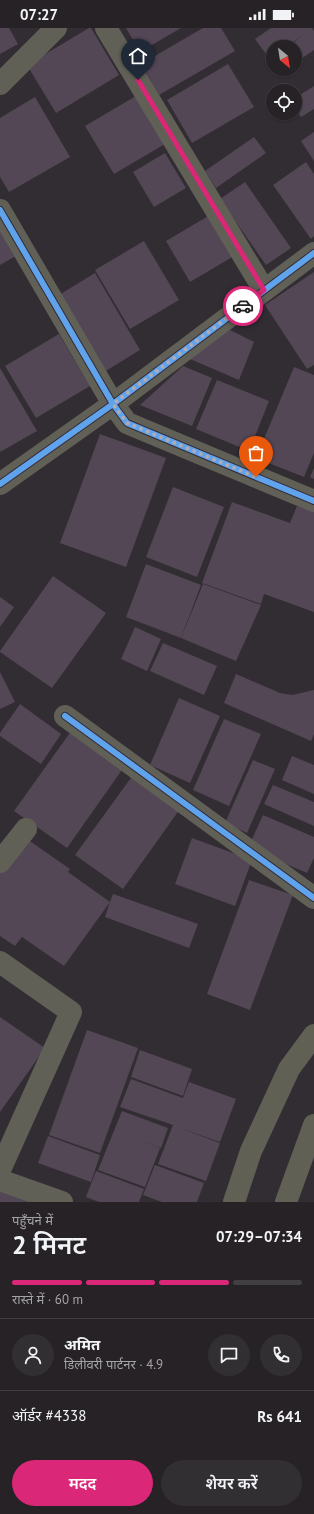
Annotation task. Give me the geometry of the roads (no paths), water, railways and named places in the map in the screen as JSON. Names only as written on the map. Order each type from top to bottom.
[{"type":"main road","points":[[234,1202],[251,1151],[289,1069],[314,1035]]},
{"type":"main road","points":[[286,1202],[314,1125]]},
{"type":"street","points":[[0,84],[56,28]]},
{"type":"street","points":[[106,28],[264,290]]},
{"type":"street","points":[[0,210],[113,404],[127,423],[314,501]]},
{"type":"street","points":[[0,484],[113,404],[314,253]]},
{"type":"street","points":[[65,716],[314,898]]},
{"type":"street","points":[[0,862],[26,829]]},
{"type":"street","points":[[0,962],[71,1012],[0,1170]]},
{"type":"street","points":[[0,1180],[62,1202]]}]
